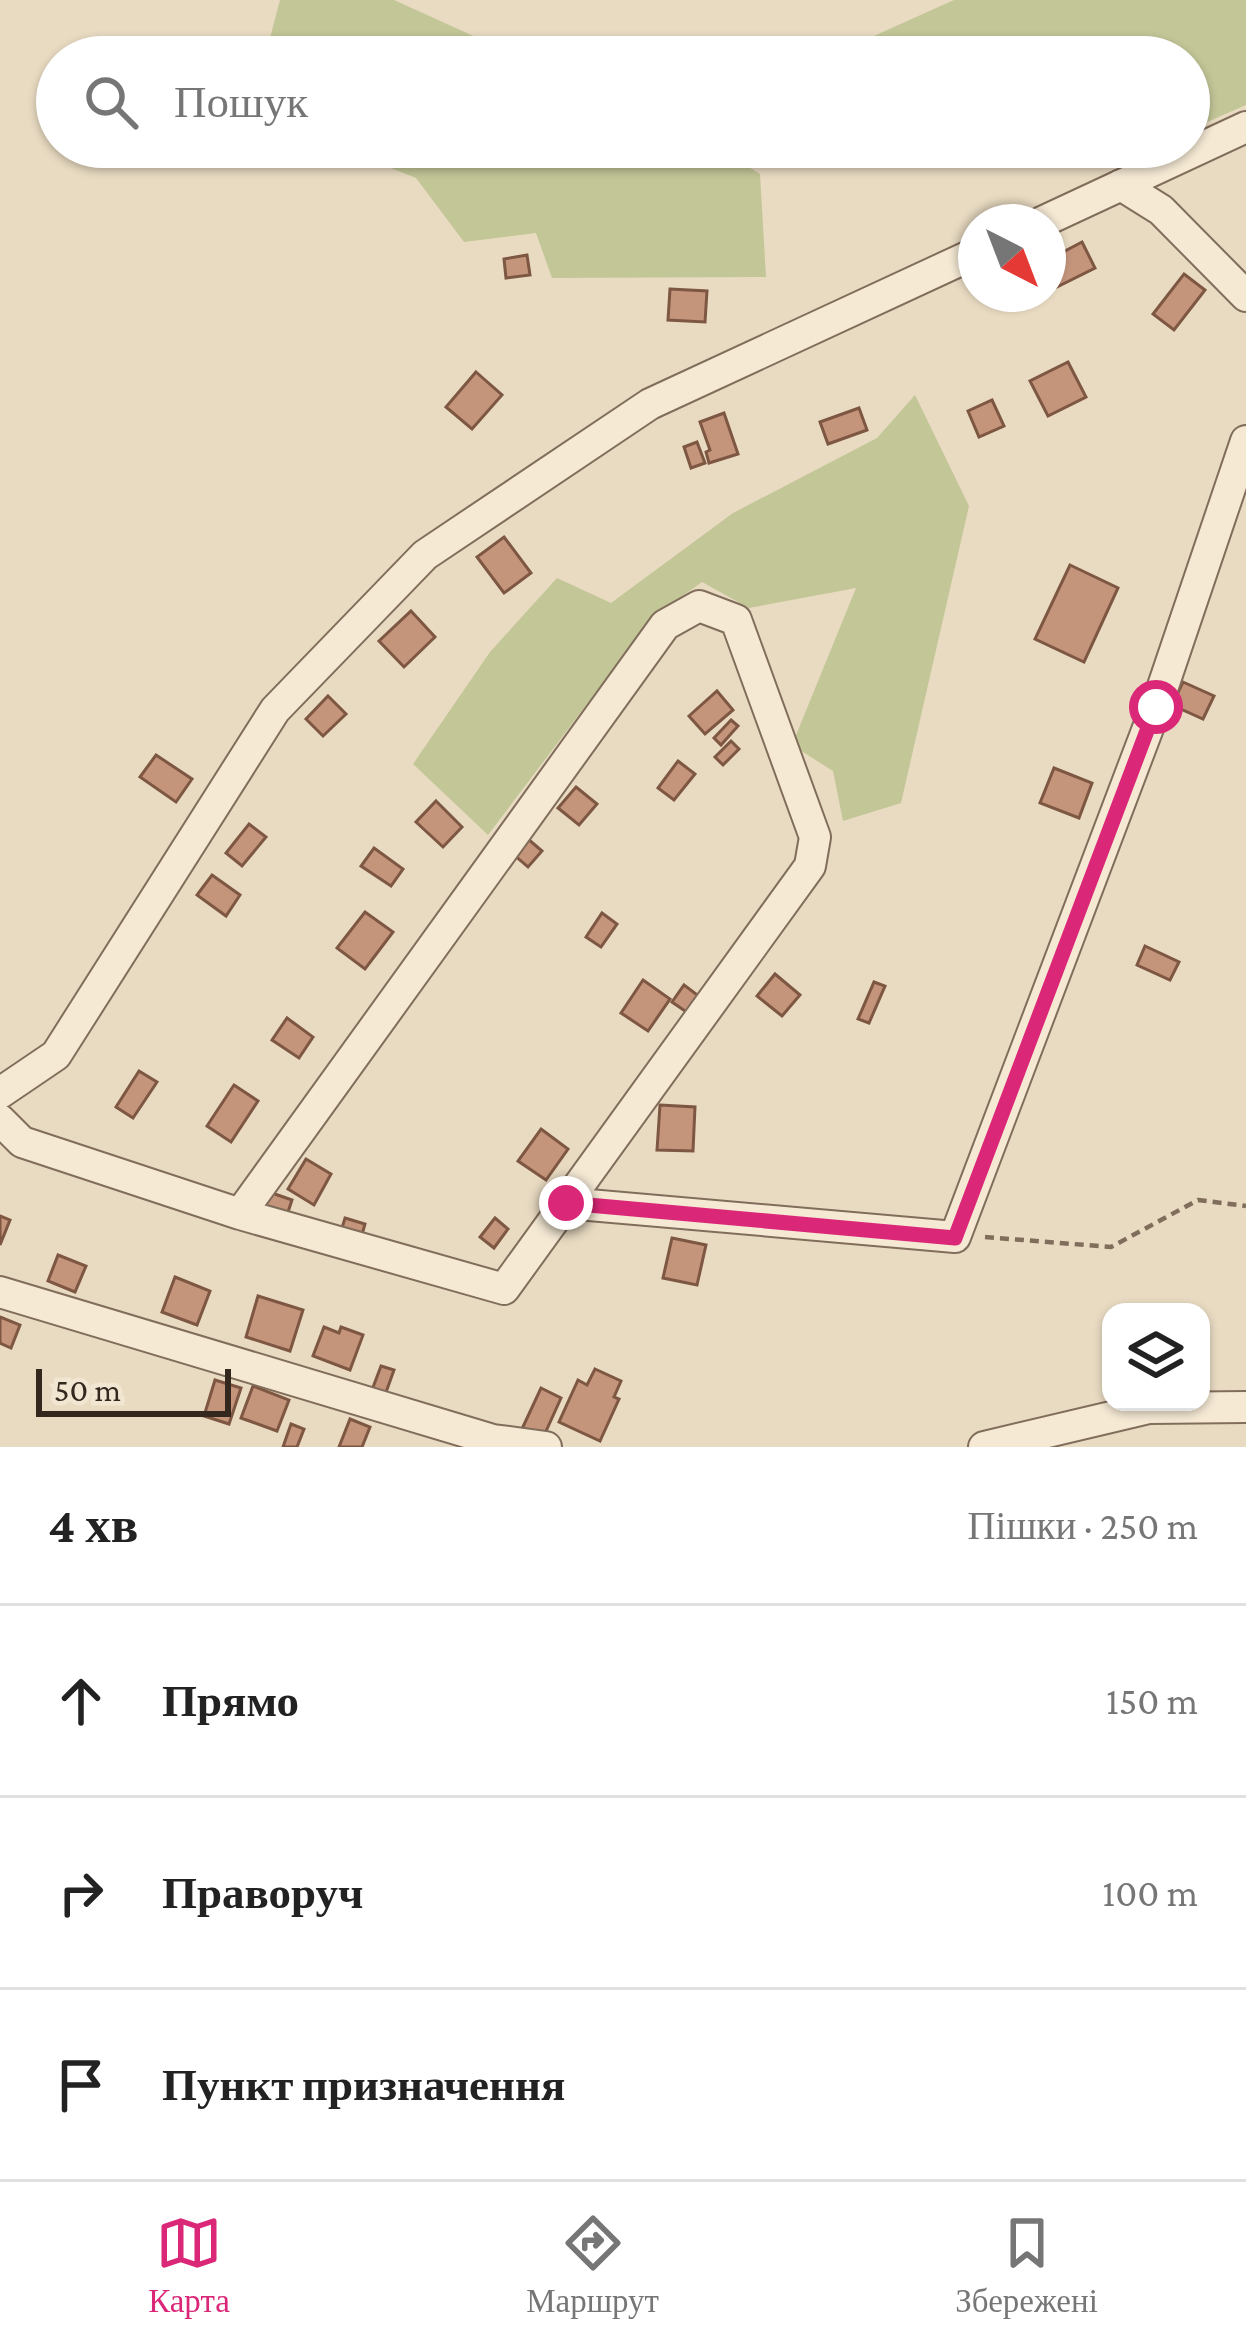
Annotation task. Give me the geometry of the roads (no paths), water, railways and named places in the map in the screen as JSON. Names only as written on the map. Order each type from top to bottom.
[{"type":"street","points":[[1210,144],[1246,128]]},
{"type":"street","points":[[1066,211],[1158,168]]},
{"type":"street","points":[[1121,185],[1161,210],[1246,296]]},
{"type":"street","points":[[0,1093],[56,1055],[275,710],[425,555],[650,404],[958,261]]},
{"type":"street","points":[[566,1203],[955,1238],[1156,707],[1246,441]]},
{"type":"street","points":[[0,1120],[22,1142],[240,1214],[504,1289],[810,866],[815,837],[736,620],[700,606],[665,625],[240,1214]]},
{"type":"street","points":[[0,1292],[493,1440],[546,1447]]},
{"type":"street","points":[[984,1447],[1148,1408],[1246,1407]]}]
